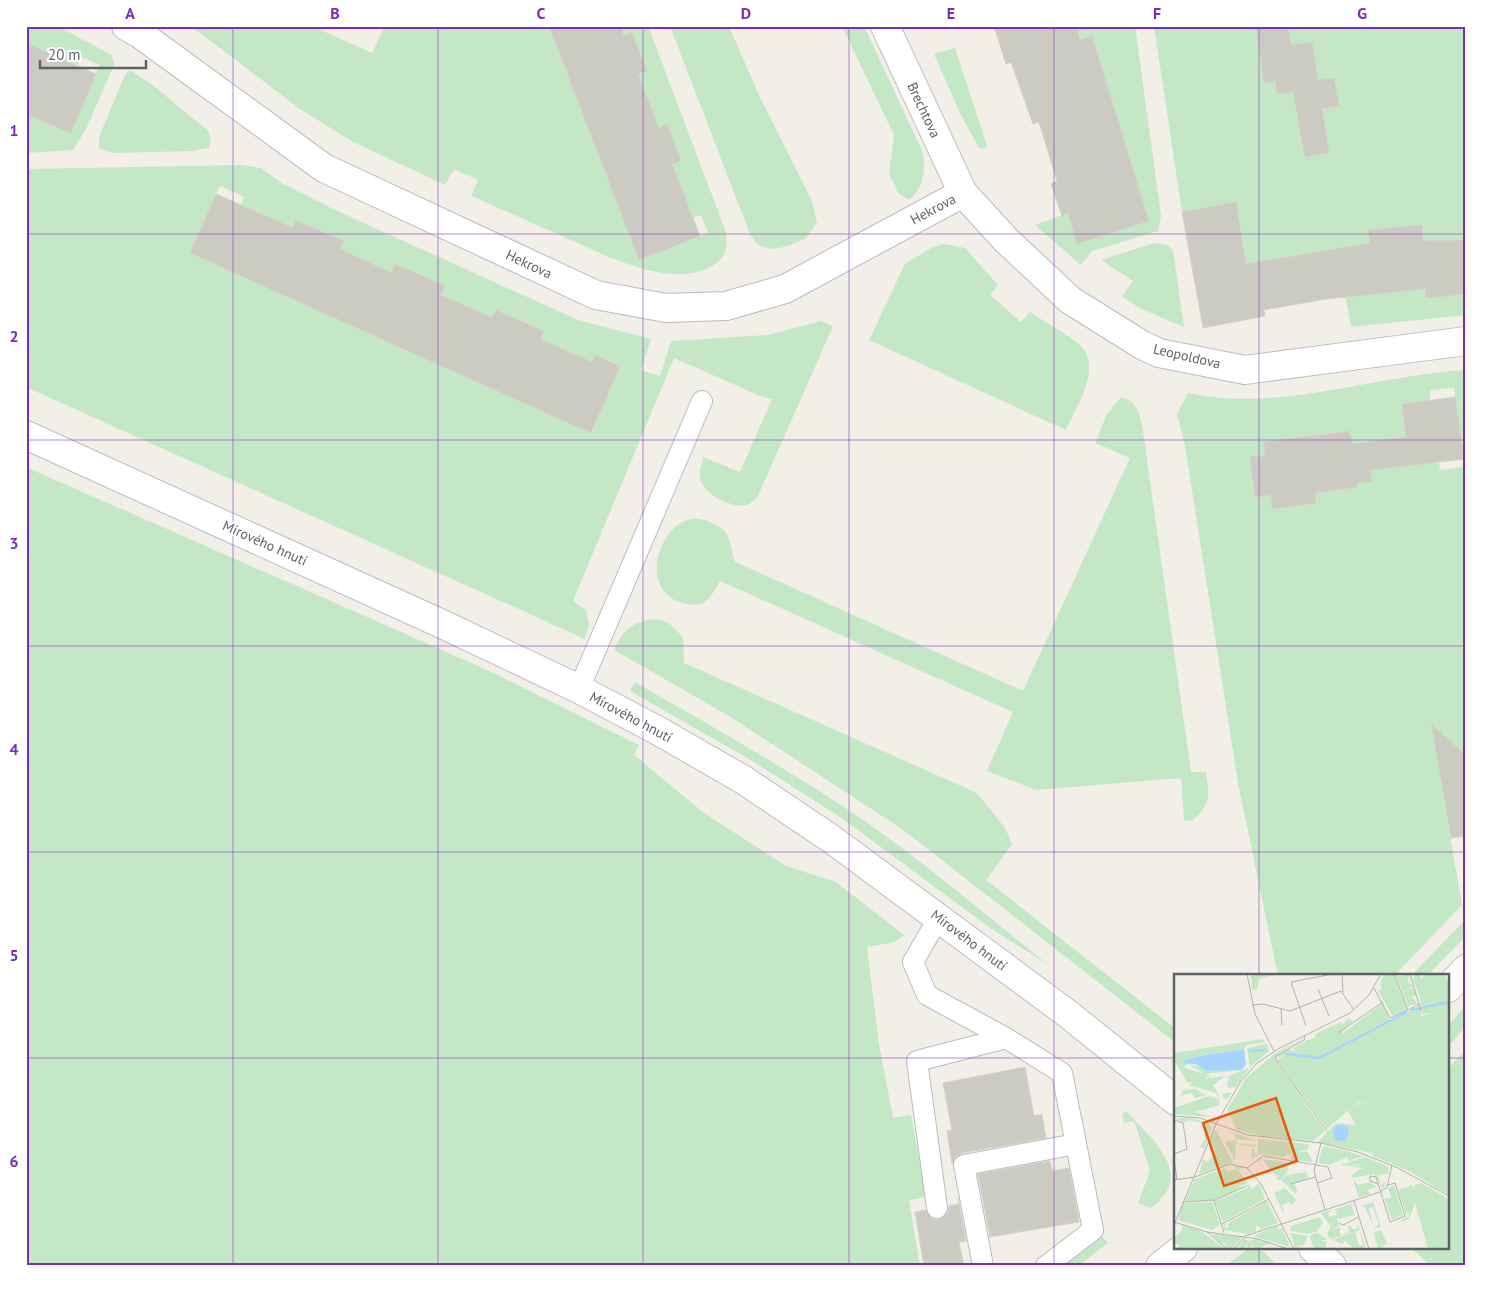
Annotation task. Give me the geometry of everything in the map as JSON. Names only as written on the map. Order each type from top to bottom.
[{"type":"street","name":"Hekrova","points":[[126,26],[140,34],[324,168],[596,295],[666,308],[726,306],[785,289],[963,193]]},
{"type":"street","name":"Brechtova","points":[[885,26],[963,193]]},
{"type":"street","name":"Leopoldova","points":[[963,193],[1006,240],[1070,300],[1142,345],[1159,352],[1245,370],[1466,341]]},
{"type":"street","name":"Mírového hnutí","points":[[26,435],[442,624],[579,689],[655,729],[742,779],[830,838],[939,917],[1092,1032],[1174,1099]]},
{"type":"street","points":[[1450,986],[1466,969]]},
{"type":"street","points":[[1160,1266],[1180,1250]]},
{"type":"street","points":[[1315,1250],[1332,1266]]},
{"type":"lane","points":[[579,689],[702,401]]},
{"type":"lane","points":[[939,917],[913,962],[927,995],[1006,1038],[1062,1073],[1093,1230],[1046,1266]]},
{"type":"lane","points":[[938,1208],[917,1062],[1006,1038]]},
{"type":"lane","points":[[983,1266],[964,1165],[1076,1144]]},
{"type":"green space","points":[[26,26],[57,26],[112,55],[114,65],[86,129],[73,150],[26,153],[26,114],[71,133],[100,65],[81,57],[78,65],[26,43],[29,35],[26,34]]},
{"type":"green space","points":[[191,26],[312,26],[372,53],[385,26],[549,26],[639,260],[708,233],[701,215],[693,218],[672,164],[681,161],[667,125],[659,128],[638,74],[647,71],[632,33],[624,36],[620,26],[648,26],[726,232],[726,250],[722,258],[714,265],[690,273],[671,274],[651,271],[609,257],[471,196],[478,180],[454,169],[445,185],[353,142],[300,109]]},
{"type":"green space","points":[[670,26],[729,26],[757,91],[812,201],[817,223],[805,239],[785,247],[770,249],[757,244],[750,234]]},
{"type":"green space","points":[[842,26],[864,26],[923,153],[924,166],[921,184],[910,200],[899,194],[889,174],[894,135]]},
{"type":"green space","points":[[1075,26],[1135,26],[1161,215],[1158,231],[1092,251],[1081,265],[1035,225],[1068,213],[1078,244],[1149,221],[1092,36],[1080,40]]},
{"type":"green space","points":[[1154,26],[1256,26],[1264,83],[1275,81],[1277,94],[1293,92],[1297,113],[1339,106],[1318,80],[1312,43],[1291,45],[1288,26],[1466,26],[1466,315],[1351,327],[1337,248],[1246,264],[1236,203],[1182,212]],"holes":[[[1422,225],[1426,273],[1435,288],[1435,297],[1426,298],[1425,289],[1375,294],[1369,230]]]},
{"type":"green space","points":[[955,48],[987,146],[984,149],[979,148],[961,115],[934,54]]},
{"type":"green space","points":[[130,70],[155,87],[208,131],[211,141],[209,148],[192,151],[114,153],[99,148],[99,137],[125,75]]},
{"type":"green space","points":[[241,165],[261,168],[282,183],[335,210],[578,320],[651,339],[641,370],[660,376],[671,341],[768,335],[821,321],[833,326],[758,496],[746,505],[734,505],[709,493],[702,484],[700,477],[703,457],[740,472],[772,399],[760,396],[674,358],[573,601],[586,610],[589,625],[585,639],[26,387],[26,169]],"holes":[[[220,186],[244,197],[241,205],[293,228],[297,220],[344,241],[340,249],[392,273],[395,265],[441,295],[492,318],[497,310],[544,331],[540,339],[592,362],[595,355],[619,365],[592,433],[190,253]]]},
{"type":"green space","points":[[1154,243],[1168,245],[1173,250],[1184,327],[1139,308],[1122,296],[1133,281],[1101,260]]},
{"type":"green space","points":[[944,244],[965,248],[998,285],[990,295],[1021,322],[1030,312],[1079,344],[1086,353],[1089,363],[1089,374],[1086,386],[1066,430],[869,340],[905,264],[933,247]]},
{"type":"green space","points":[[1466,370],[1466,756],[1431,725],[1462,905],[1396,974],[1278,974],[1238,783],[1185,446],[1177,414],[1188,393],[1223,398],[1257,399],[1327,391],[1431,373]],"holes":[[[1454,388],[1464,467],[1440,470],[1439,462],[1410,465],[1402,404],[1430,400],[1430,390]],[[1349,431],[1352,444],[1366,442],[1372,481],[1357,483],[1357,487],[1315,493],[1316,503],[1273,509],[1264,442]]]},
{"type":"green space","points":[[1121,397],[1130,401],[1136,407],[1142,424],[1191,772],[1206,772],[1208,798],[1199,814],[1193,820],[1184,821],[1181,778],[1036,790],[987,771],[1013,712],[720,581],[708,600],[694,605],[670,597],[660,584],[657,569],[660,552],[667,537],[678,525],[691,519],[707,521],[720,527],[726,533],[735,562],[1023,691],[1130,458],[1095,443],[1107,414]]},
{"type":"green space","points":[[26,467],[485,669],[639,745],[634,755],[704,813],[786,866],[836,882],[904,935],[895,942],[867,947],[879,1044],[893,1118],[911,1115],[926,1197],[909,1200],[920,1266],[26,1266]]},
{"type":"green space","points":[[656,619],[669,623],[683,637],[684,663],[977,793],[1005,828],[1012,844],[986,880],[1174,1027],[1174,1041],[902,829],[729,716],[614,650],[625,632],[635,624]]},
{"type":"green space","points":[[635,682],[783,768],[869,824],[937,875],[1048,965],[986,925],[843,819],[754,762],[630,691]]},
{"type":"green space","points":[[1464,921],[1466,936],[1429,974],[1413,974]]},
{"type":"green space","points":[[1466,1005],[1466,1026],[1450,1045],[1450,1024]]},
{"type":"green space","points":[[1466,1049],[1466,1266],[1431,1266],[1413,1250],[1450,1250],[1450,1067]]},
{"type":"green space","points":[[1126,1111],[1157,1145],[1165,1157],[1170,1170],[1170,1183],[1164,1195],[1151,1208],[1138,1203],[1150,1171],[1135,1123],[1132,1121],[1124,1123],[1122,1114]]},
{"type":"green space","points":[[1101,1235],[1108,1243],[1078,1266],[1062,1266]]},
{"type":"green space","points":[[1247,1250],[1261,1250],[1279,1266],[1232,1266],[1229,1263]]},
{"type":"building","points":[[549,26],[620,26],[624,36],[632,33],[647,71],[638,74],[659,128],[667,124],[681,161],[672,164],[700,236],[639,260]]},
{"type":"building","points":[[994,26],[1076,26],[1080,40],[1092,36],[1149,221],[1077,244],[1068,213],[1062,216],[1051,184],[1057,181],[1039,122],[1033,124],[1011,62],[1006,64]]},
{"type":"building","points":[[1256,26],[1288,26],[1291,45],[1312,42],[1318,80],[1334,78],[1339,106],[1322,109],[1329,153],[1305,157],[1293,92],[1277,94],[1275,81],[1264,83]]},
{"type":"building","points":[[26,43],[96,74],[71,133],[26,114]]},
{"type":"building","points":[[216,194],[293,228],[296,220],[344,241],[340,249],[392,273],[395,264],[445,286],[441,295],[492,318],[496,310],[544,331],[540,339],[592,362],[595,355],[620,366],[591,433],[190,253]]},
{"type":"building","points":[[1236,202],[1246,264],[1370,243],[1368,230],[1422,225],[1423,241],[1466,240],[1466,294],[1426,298],[1425,289],[1326,299],[1264,310],[1265,316],[1203,328],[1182,212]]},
{"type":"building","points":[[1455,397],[1464,459],[1370,470],[1372,481],[1357,483],[1357,487],[1315,493],[1316,503],[1272,509],[1271,495],[1255,497],[1250,457],[1265,456],[1264,442],[1349,431],[1352,444],[1406,437],[1402,404]]},
{"type":"building","points":[[1431,723],[1466,756],[1466,836],[1451,838]]},
{"type":"building","points":[[1025,1067],[1034,1116],[1042,1114],[1046,1138],[962,1153],[956,1156],[952,1164],[947,1131],[952,1130],[943,1083]]},
{"type":"building","points":[[1050,1161],[1052,1171],[1069,1168],[1079,1222],[990,1237],[978,1174]]},
{"type":"building","points":[[958,1198],[966,1241],[959,1242],[964,1266],[924,1266],[915,1212],[925,1210],[932,1219],[939,1220],[948,1213],[949,1206],[959,1204]]}]
